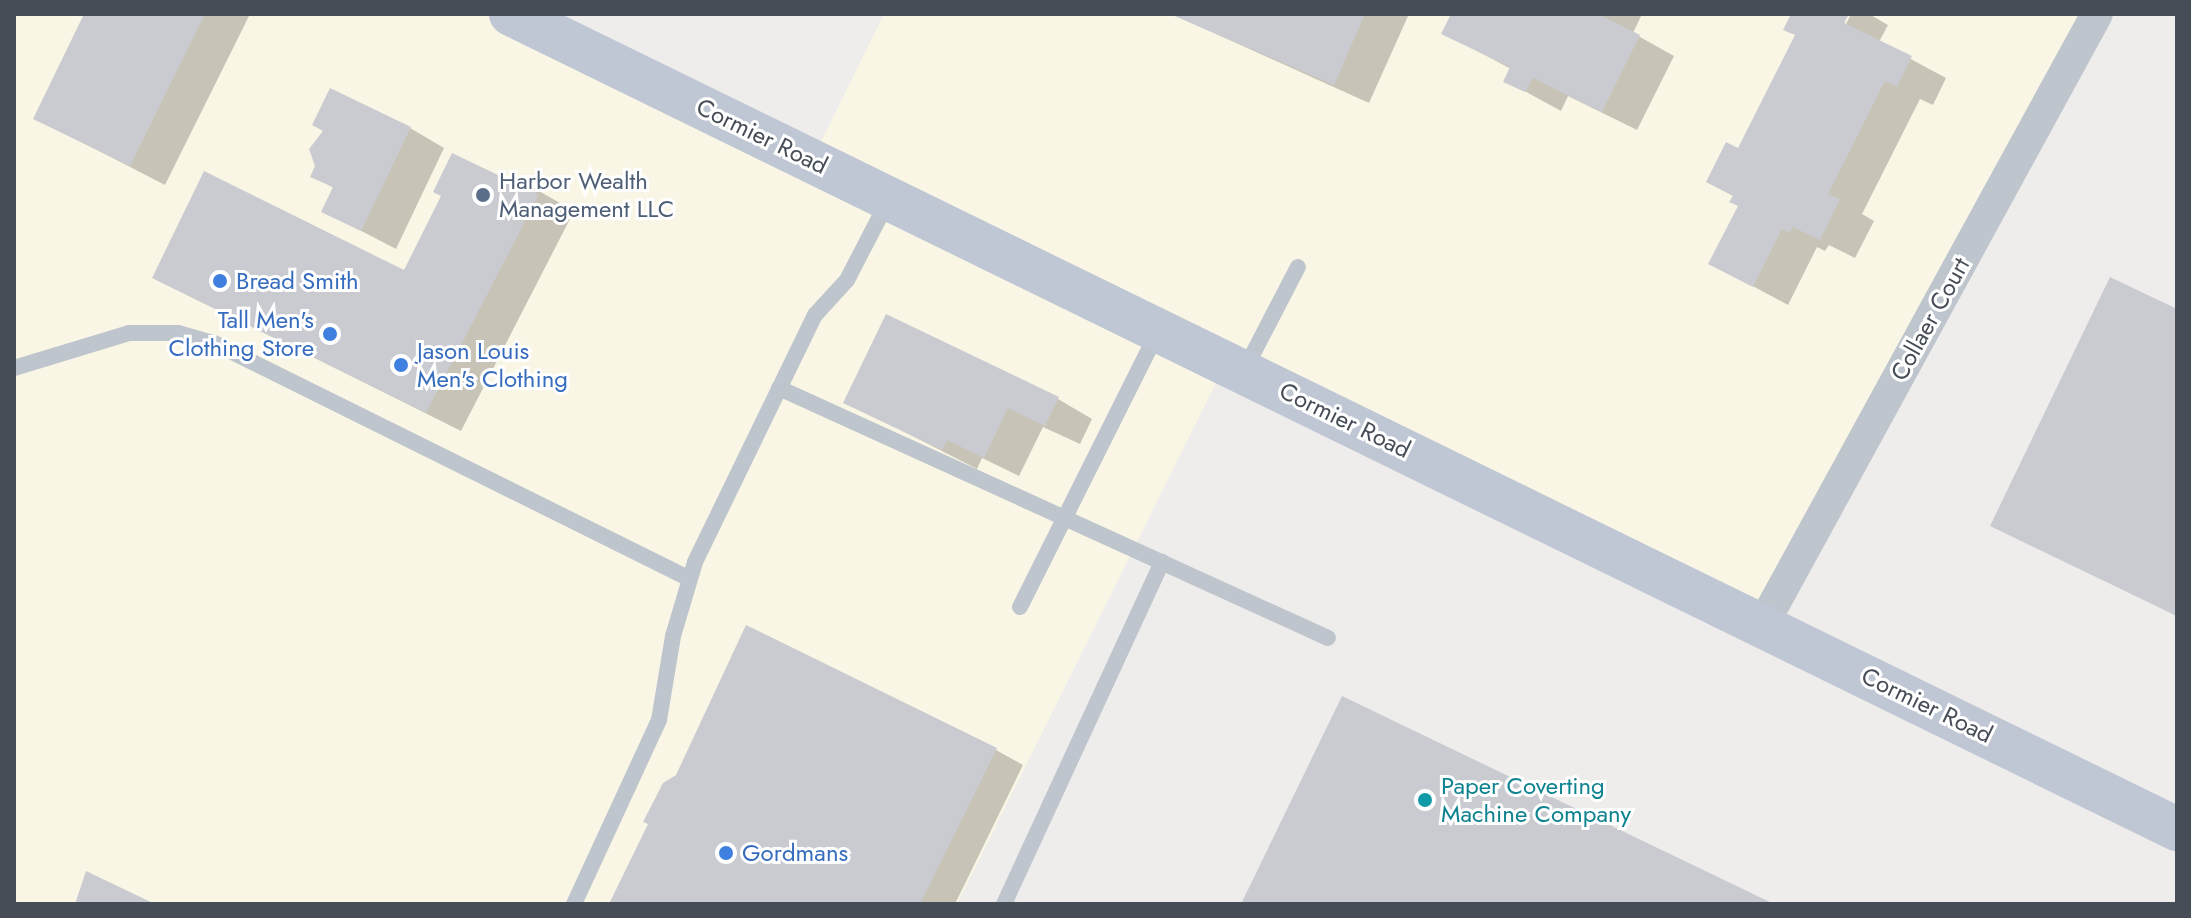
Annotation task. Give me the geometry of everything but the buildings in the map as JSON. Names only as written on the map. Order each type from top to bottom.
[{"type":"street","name":"Cormier Road","points":[[511,14],[2177,829]]},
{"type":"street","name":"Collaer Court","points":[[1763,624],[2097,14]]},
{"type":"lane","points":[[574,904],[659,720],[688,578],[815,315],[847,280],[890,198]]},
{"type":"lane","points":[[1244,371],[1298,267]]},
{"type":"lane","points":[[1020,607],[1159,329]]},
{"type":"lane","points":[[14,368],[142,332],[178,333],[214,343],[688,578]]},
{"type":"lane","points":[[779,388],[1328,638]]},
{"type":"lane","points":[[1004,904],[1162,562]]},
{"type":"shaded area","points":[[14,14],[511,14],[812,160],[884,14],[2097,14],[1763,624],[1226,363],[957,904],[14,904]]},
{"type":"place","name":"Harbor Wealth Management LLC","points":[[483,195]]},
{"type":"place","name":"Bread Smith","points":[[220,281]]},
{"type":"place","name":"Tall Men's Clothing Store","points":[[330,334]]},
{"type":"place","name":"Jason Louis Men's Clothing","points":[[401,365]]},
{"type":"place","name":"Paper Coverting Machine Company","points":[[1425,800]]},
{"type":"place","name":"Gordmans","points":[[726,853]]}]
